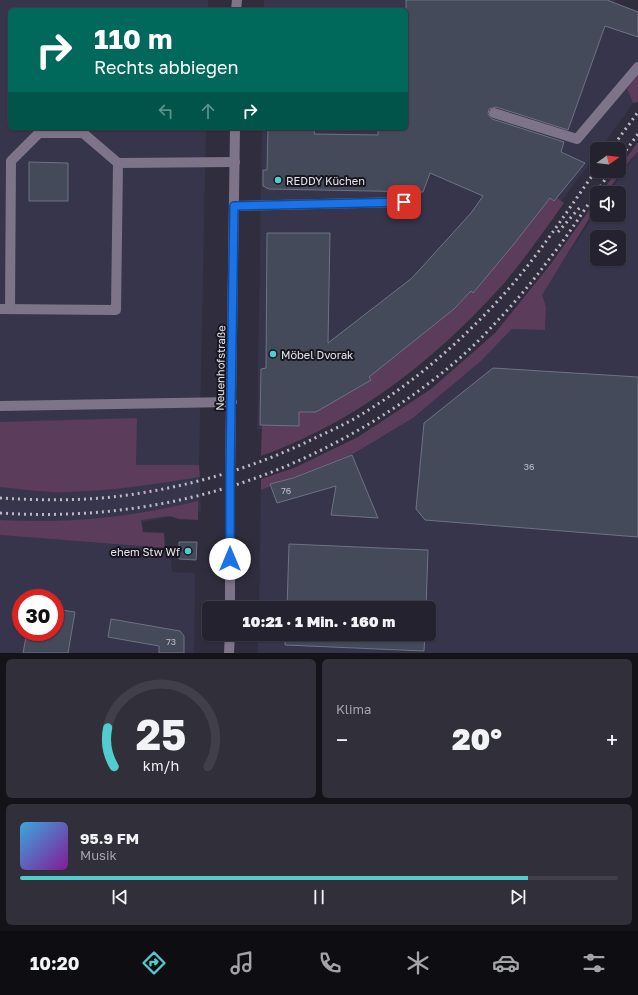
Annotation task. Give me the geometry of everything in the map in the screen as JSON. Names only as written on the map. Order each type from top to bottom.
[{"type":"street","points":[[494,113],[577,139],[638,67]]},
{"type":"street","name":"Neuenhofstraße","points":[[230,601],[235,130]]},
{"type":"street","points":[[118,163],[116,310],[5,309],[11,161],[39,133],[83,133],[118,163],[235,162]]},
{"type":"street","points":[[234,206],[404,202]]},
{"type":"street","points":[[0,406],[232,402]]},
{"type":"street","points":[[230,641],[230,653]]},
{"type":"shaded area","points":[[0,0],[208,0],[208,8],[8,8],[8,130],[206,130],[199,465],[201,511],[116,527],[0,532]]},
{"type":"shaded area","points":[[264,0],[615,0],[614,3],[638,11],[638,74],[627,89],[633,103],[605,142],[590,142],[590,162],[560,203],[553,199],[499,274],[390,371],[301,429],[257,429],[262,130],[408,130],[408,8],[264,8]]},
{"type":"shaded area","points":[[638,74],[638,102],[633,103],[627,89]]},
{"type":"shaded area","points":[[638,142],[638,152],[626,166],[626,158]]},
{"type":"shaded area","points":[[638,151],[638,653],[258,653],[258,641],[436,641],[436,601],[259,601],[261,490],[353,454],[413,418],[481,361],[519,322],[554,275],[590,221],[626,222],[626,186],[614,186],[619,178],[626,178],[626,168]]},
{"type":"shaded area","points":[[612,178],[617,178],[611,186],[606,186]]},
{"type":"shaded area","points":[[550,198],[554,201],[557,198],[564,203],[507,280],[446,342],[390,388],[359,408],[328,426],[261,456],[262,425],[299,426],[299,412],[316,412],[371,380],[369,377],[454,309],[471,291],[473,293]]},
{"type":"shaded area","points":[[590,209],[590,217],[542,295],[546,307],[545,330],[512,329],[481,361],[413,418],[353,454],[261,490],[261,479],[294,468],[358,437],[431,389],[495,333],[550,265]]},
{"type":"shaded area","points":[[137,418],[136,465],[199,465],[200,477],[134,487],[84,491],[50,492],[0,487],[0,422]]},
{"type":"shaded area","points":[[198,501],[198,520],[179,519],[169,516],[141,520],[143,532],[164,533],[165,548],[0,535],[0,520],[50,521],[100,518],[174,507]]},
{"type":"shaded area","points":[[0,535],[165,548],[166,559],[171,559],[172,572],[195,573],[194,653],[0,653]]},
{"type":"building","points":[[406,0],[607,0],[638,12],[638,37],[605,26],[568,130],[496,107],[489,109],[488,114],[492,119],[564,142],[561,152],[585,163],[554,201],[550,198],[473,293],[471,291],[454,309],[369,377],[371,380],[316,412],[299,412],[299,426],[260,425],[261,369],[266,368],[267,233],[330,233],[328,343],[412,278],[471,213],[483,196],[430,173],[423,192],[269,189],[263,186],[263,170],[267,170],[268,130],[315,130],[314,134],[378,135],[378,130],[408,130],[408,8],[406,8]]},
{"type":"building","points":[[29,162],[68,163],[68,201],[29,201]]},
{"type":"building","points":[[493,368],[638,377],[638,537],[425,520],[416,509],[424,423]]},
{"type":"building","points":[[352,455],[378,518],[331,515],[336,486],[277,503],[270,484],[293,478]]},
{"type":"building","name":"ehem Stw Wf","points":[[179,542],[197,542],[196,560],[179,559]]},
{"type":"building","points":[[289,544],[428,550],[426,601],[287,601]]},
{"type":"building","points":[[64,610],[75,612],[68,653],[23,653],[25,641],[64,641]]},
{"type":"building","points":[[111,619],[180,631],[184,636],[184,653],[159,653],[159,646],[108,637]]},
{"type":"building","points":[[285,641],[425,641],[424,651],[285,645]]},
{"type":"railway","points":[[616,142],[638,112]]},
{"type":"railway","points":[[626,150],[638,134]]},
{"type":"railway","points":[[0,498],[35,500],[106,498],[187,484],[254,464],[298,446],[352,420],[414,379],[470,330],[504,294],[529,264],[591,178]]},
{"type":"railway","points":[[0,513],[52,514],[103,512],[152,505],[201,495],[248,481],[295,462],[340,440],[385,414],[424,387],[473,346],[517,300],[540,272],[606,178]]},
{"type":"railway","points":[[558,232],[582,205]]},
{"type":"place","name":"REDDY Küchen","points":[[278,180]]},
{"type":"place","name":"Möbel Dvorak","points":[[273,354]]},
{"type":"place","name":"ehem Stw Wf","points":[[188,551]]},
{"type":"route","points":[[230,559],[234,206],[404,202]]}]
